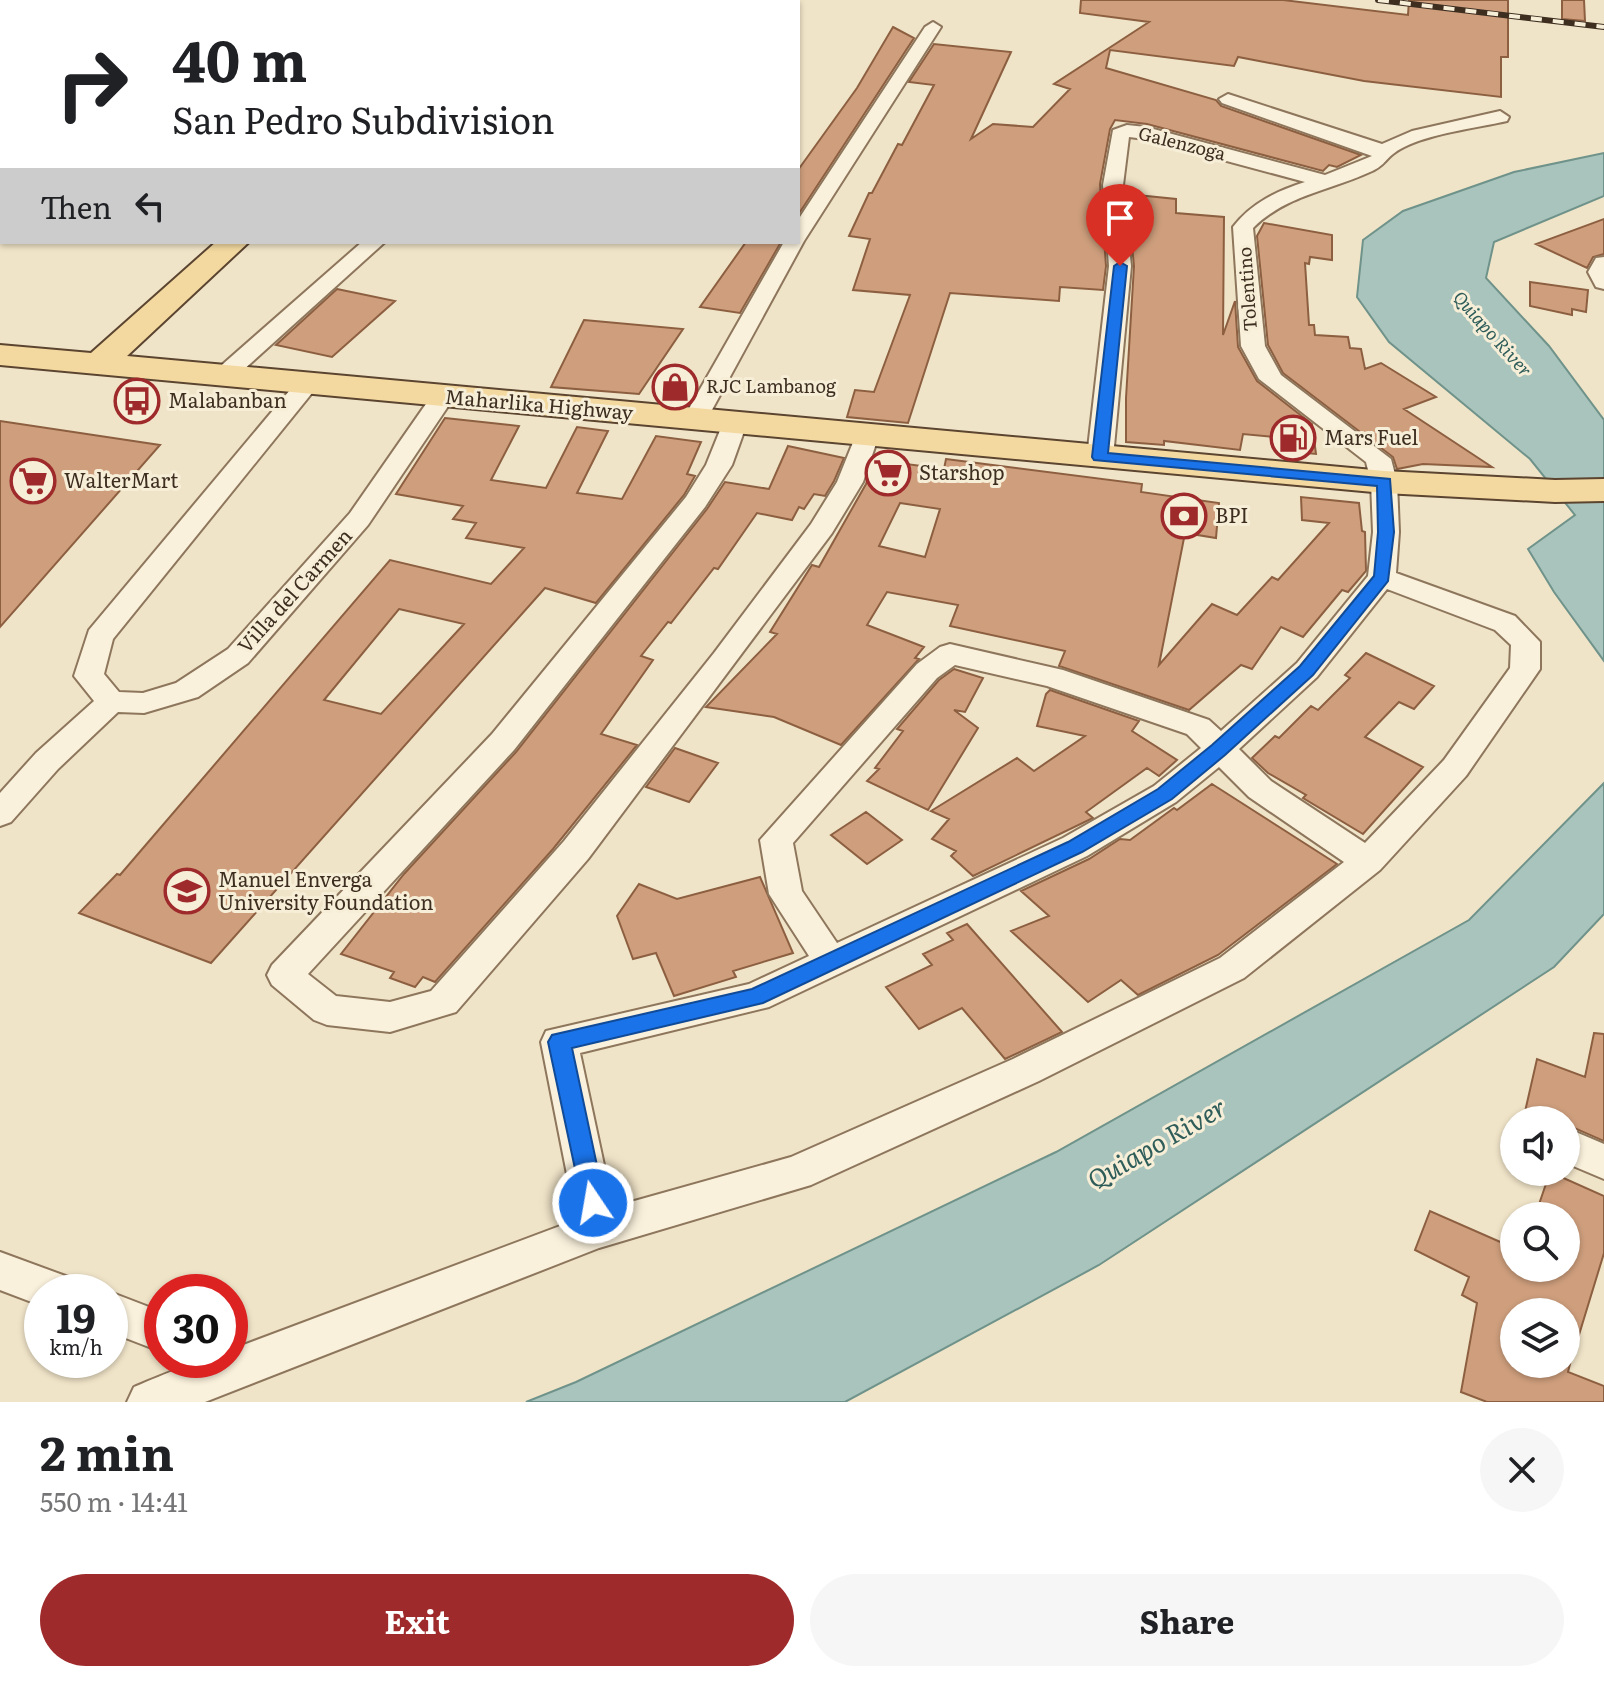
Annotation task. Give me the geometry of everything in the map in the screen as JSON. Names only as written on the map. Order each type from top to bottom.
[{"type":"main road","points":[[99,364],[232,244]]},
{"type":"main road","name":"Maharlika Highway","points":[[0,355],[1384,482],[1555,491],[1604,490]]},
{"type":"street","points":[[800,233],[933,27]]},
{"type":"street","points":[[1228,99],[1383,151]]},
{"type":"street","name":"Tolentino","points":[[1384,482],[1378,459],[1271,379],[1253,346],[1243,227],[1256,211],[1290,192],[1367,167],[1380,159],[1383,151],[1419,135],[1500,117]]},
{"type":"street","name":"Galenzoga","points":[[1100,457],[1120,266],[1113,185],[1120,134],[1127,131],[1146,133],[1327,182]]},
{"type":"street","points":[[223,376],[373,244]]},
{"type":"street","points":[[695,419],[793,244]]},
{"type":"street","points":[[1604,263],[1599,272],[1604,282]]},
{"type":"street","points":[[0,814],[47,761],[111,702],[89,676],[99,637],[308,383]]},
{"type":"street","name":"Villa del Carmen","points":[[111,702],[144,703],[187,690],[238,656],[359,519],[443,396]]},
{"type":"street","points":[[735,423],[719,465],[696,501],[503,742],[285,975],[327,1010],[390,1017],[443,1002],[576,850],[724,660],[823,527],[850,482],[867,435]]},
{"type":"street","points":[[598,1230],[559,1042],[756,997],[1075,847],[1165,794],[1307,670],[1382,577],[1386,532],[1384,482]]},
{"type":"street","points":[[248,1357],[598,1230],[797,1173],[1026,1070],[1232,968],[1368,861],[1455,768],[1525,669],[1526,642],[1505,623],[1382,577]]},
{"type":"street","points":[[831,962],[786,894],[776,840],[927,671],[950,654],[1053,677],[1198,727],[1260,789],[1368,861]]},
{"type":"street","points":[[0,1271],[24,1280]]},
{"type":"street","points":[[149,1402],[200,1378]]},
{"type":"water","name":"Quiapo River","points":[[1604,153],[1604,196],[1494,242],[1486,278],[1549,346],[1604,420],[1604,661],[1554,592],[1528,549],[1575,515],[1530,459],[1389,342],[1357,297],[1363,240],[1403,211],[1514,172]]},
{"type":"water","name":"Quiapo River","points":[[1604,783],[1604,914],[1554,967],[1099,1265],[845,1402],[526,1402],[576,1382],[1056,1152],[1469,920]]},
{"type":"building","points":[[1081,0],[1283,0],[1408,15],[1409,0],[1508,0],[1508,57],[1501,57],[1501,97],[1364,81],[1238,57],[1234,66],[1110,50],[1106,68],[1216,100],[1221,106],[1361,155],[1337,167],[1329,165],[1323,171],[1147,124],[1115,120],[1110,129],[1100,184],[1106,266],[1103,290],[1060,287],[1059,301],[950,293],[908,423],[847,417],[855,390],[874,392],[910,295],[853,290],[870,239],[849,236],[869,193],[872,193],[898,144],[902,145],[934,85],[909,82],[934,44],[1011,52],[971,139],[993,124],[1033,127],[1070,89],[1054,84],[1149,22],[1080,13]]},
{"type":"building","points":[[1562,0],[1584,0],[1585,21],[1562,19]]},
{"type":"building","points":[[893,27],[914,38],[800,212],[800,167],[857,88]]},
{"type":"building","points":[[1127,194],[1176,199],[1176,213],[1224,217],[1223,335],[1235,301],[1238,347],[1257,381],[1312,424],[1316,454],[1285,451],[1284,438],[1243,434],[1240,450],[1164,441],[1164,445],[1126,442],[1134,266]]},
{"type":"building","points":[[1604,219],[1604,254],[1593,257],[1587,268],[1536,244]]},
{"type":"building","points":[[1264,223],[1332,235],[1332,260],[1310,257],[1309,264],[1305,263],[1309,325],[1314,325],[1315,335],[1348,337],[1350,348],[1361,349],[1365,369],[1381,363],[1436,397],[1404,409],[1492,467],[1423,464],[1397,469],[1393,457],[1283,373],[1268,345],[1257,236]]},
{"type":"building","points":[[745,244],[780,244],[740,313],[700,307]]},
{"type":"building","points":[[1530,282],[1588,290],[1586,312],[1572,309],[1572,315],[1530,306]]},
{"type":"building","points":[[337,289],[395,301],[332,357],[276,345]]},
{"type":"building","points":[[584,320],[683,329],[639,394],[551,387]]},
{"type":"building","points":[[445,418],[519,426],[491,480],[546,488],[577,427],[608,431],[577,493],[622,499],[656,436],[701,442],[687,474],[695,476],[684,495],[596,603],[545,588],[211,963],[79,913],[117,874],[120,875],[390,560],[491,584],[524,548],[466,538],[476,523],[453,519],[463,506],[396,494]],"holes":[[[399,609],[464,624],[381,714],[324,700]]]},
{"type":"building","points":[[0,421],[160,445],[0,627]]},
{"type":"building","points":[[788,446],[844,458],[834,481],[825,496],[814,494],[804,509],[799,507],[792,520],[757,513],[718,569],[714,568],[641,656],[653,660],[601,734],[637,745],[553,849],[435,982],[423,977],[415,987],[390,978],[394,972],[341,954],[404,874],[516,752],[725,482],[769,489]]},
{"type":"building","points":[[946,459],[1142,484],[1141,492],[1219,503],[1216,538],[1185,533],[1159,665],[1212,604],[1237,615],[1272,577],[1278,580],[1329,523],[1302,520],[1301,497],[1359,503],[1362,531],[1365,532],[1366,571],[1348,592],[1342,590],[1303,637],[1281,627],[1252,669],[1241,665],[1189,710],[1059,666],[1065,651],[950,626],[958,605],[887,592],[867,625],[924,647],[915,658],[919,659],[841,745],[774,717],[706,707],[777,634],[770,632],[812,565],[819,567],[866,484],[873,462],[944,469]],"holes":[[[900,503],[940,509],[925,557],[879,546]]]},
{"type":"building","points":[[1366,653],[1434,686],[1414,709],[1399,702],[1365,737],[1423,767],[1363,834],[1303,798],[1306,795],[1268,773],[1252,758],[1275,736],[1279,738],[1311,706],[1318,710],[1350,678],[1345,675]]},
{"type":"building","points":[[954,669],[983,678],[965,712],[954,710],[978,728],[928,810],[867,781],[879,769],[875,768],[903,731],[897,729],[939,680]]},
{"type":"building","points":[[1050,690],[1139,721],[1132,731],[1177,760],[1159,776],[1147,768],[1086,812],[1093,818],[973,876],[951,856],[956,851],[932,839],[949,819],[931,811],[1017,758],[1034,771],[1085,736],[1037,726],[1046,694]]},
{"type":"building","points":[[675,748],[718,763],[689,802],[646,787]]},
{"type":"building","points":[[1212,784],[1337,864],[1218,955],[1138,995],[1121,980],[1088,1002],[1011,931],[1049,916],[1021,891],[1089,859],[1120,839],[1130,840]]},
{"type":"building","points":[[866,812],[902,840],[867,864],[831,835]]},
{"type":"building","points":[[760,877],[793,953],[733,971],[736,977],[674,996],[656,953],[633,959],[617,916],[639,884],[677,899]]},
{"type":"building","points":[[967,924],[1062,1032],[1005,1059],[962,1008],[919,1029],[886,987],[932,965],[923,954],[953,940],[947,933]]},
{"type":"building","points":[[1594,1033],[1604,1034],[1604,1141],[1580,1130],[1580,1106],[1526,1106],[1537,1059],[1585,1077]]},
{"type":"building","points":[[1580,1185],[1604,1196],[1604,1253],[1580,1332],[1580,1298],[1500,1298],[1500,1378],[1580,1377],[1604,1386],[1604,1402],[1487,1402],[1461,1392],[1477,1303],[1462,1295],[1469,1277],[1415,1250],[1430,1211],[1500,1242],[1500,1282],[1580,1282],[1580,1202],[1540,1202],[1545,1186]]},
{"type":"railway","points":[[1378,0],[1604,27]]},
{"type":"place","name":"RJC Lambanog","points":[[675,387]]},
{"type":"place","name":"Malabanban","points":[[137,401]]},
{"type":"place","name":"Mars Fuel","points":[[1293,438]]},
{"type":"place","name":"Starshop","points":[[888,473]]},
{"type":"place","name":"WalterMart","points":[[33,481]]},
{"type":"place","name":"BPI","points":[[1184,516]]},
{"type":"place","name":"Manuel Enverga University Foundation","points":[[187,891]]},
{"type":"route","points":[[593,1203],[559,1042],[756,997],[1075,847],[1165,794],[1219,750],[1307,670],[1382,577],[1386,532],[1384,482],[1100,457],[1120,266]]}]
